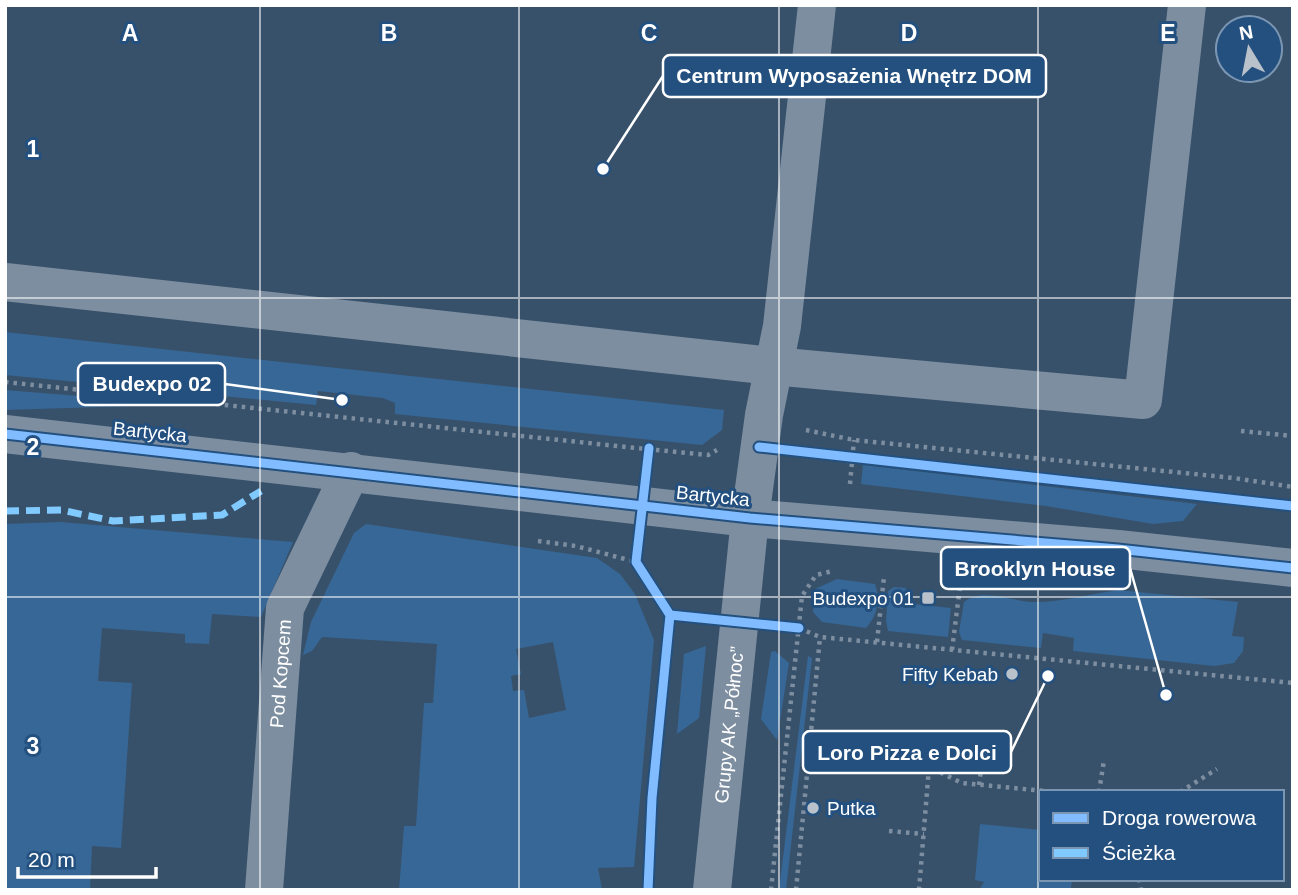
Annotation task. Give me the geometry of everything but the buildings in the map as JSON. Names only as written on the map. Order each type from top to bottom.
[{"type":"street","name":"Grupy AK „Północ”","points":[[712,890],[750,518],[773,366],[782,326],[817,5]]},
{"type":"street","points":[[5,282],[773,366],[1143,400],[1187,5]]},
{"type":"street","name":"Bartycka","points":[[5,434],[750,518],[1118,549],[1293,568]]},
{"type":"street","name":"Pod Kopcem","points":[[264,890],[285,608],[351,471]]},
{"type":"path","points":[[5,382],[649,448]]},
{"type":"path","points":[[1241,431],[1293,436]]},
{"type":"path","points":[[850,484],[854,440],[1293,487]]},
{"type":"path","points":[[841,455],[866,458]]},
{"type":"path","points":[[771,890],[802,596],[816,575],[836,570]]},
{"type":"path","points":[[877,642],[884,576]]},
{"type":"path","points":[[952,650],[960,586]]},
{"type":"path","points":[[799,628],[820,637],[1293,683]]},
{"type":"path","points":[[796,890],[820,637]]},
{"type":"path","points":[[900,745],[929,766],[962,783],[1039,791]]},
{"type":"path","points":[[979,785],[984,748]]},
{"type":"path","points":[[1099,790],[1104,760]]},
{"type":"path","points":[[919,890],[929,766]]},
{"type":"path","points":[[1183,790],[1217,768]]},
{"type":"path","points":[[889,831],[924,834]]},
{"type":"shaded area","points":[[5,332],[724,410],[722,430],[702,445],[395,414],[395,403],[383,398],[318,391],[316,405],[5,375]]},
{"type":"shaded area","points":[[5,390],[129,400],[131,406],[5,410]]},
{"type":"shaded area","points":[[863,465],[1197,504],[1183,521],[1153,524],[1046,506],[861,484]]},
{"type":"shaded area","points":[[60,522],[293,542],[261,617],[212,614],[209,644],[185,643],[185,634],[102,628],[98,681],[132,683],[121,848],[92,846],[90,890],[5,890],[5,524]]},
{"type":"shaded area","points":[[366,524],[597,558],[620,574],[635,594],[654,640],[634,867],[598,868],[602,889],[636,890],[399,890],[404,826],[416,826],[424,703],[433,703],[437,644],[322,637],[312,651],[303,655],[311,622],[354,533]],"holes":[[[553,642],[566,710],[529,718],[524,690],[513,691],[511,676],[521,674],[516,649]]]},
{"type":"shaded area","points":[[837,579],[875,584],[877,608],[866,628],[822,622],[813,612],[815,589]]},
{"type":"shaded area","points":[[894,587],[906,588],[905,603],[951,608],[948,637],[888,631],[888,591]]},
{"type":"shaded area","points":[[1118,590],[1238,602],[1232,636],[1244,637],[1243,651],[1234,663],[1214,666],[1073,651],[1074,638],[1043,633],[1041,648],[962,640],[959,632],[964,602],[972,598],[989,595],[1045,602]]},
{"type":"shaded area","points":[[706,646],[699,718],[677,734],[684,654]]},
{"type":"shaded area","points":[[775,651],[789,663],[777,740],[761,719],[771,652]]},
{"type":"shaded area","points":[[808,656],[812,658],[786,890],[779,890]]},
{"type":"shaded area","points":[[980,824],[1039,830],[1039,881],[1072,881],[1071,888],[1087,890],[979,890],[984,882],[975,880]]},
{"type":"marked path","points":[[5,511],[61,510],[113,521],[222,515],[261,491]]},
{"type":"cycle path","points":[[5,434],[750,518],[1118,549],[1293,568]]},
{"type":"cycle path","points":[[759,447],[1293,506]]},
{"type":"cycle path","points":[[648,890],[652,798],[670,615],[636,562],[649,448]]},
{"type":"cycle path","points":[[670,615],[799,628]]},
{"type":"place","name":"Centrum Wyposażenia Wnętrz DOM","points":[[603,169]]},
{"type":"place","name":"Budexpo 02","points":[[342,400]]},
{"type":"place","name":"Budexpo 01","points":[[928,598]]},
{"type":"place","name":"Fifty Kebab","points":[[1012,674]]},
{"type":"place","name":"Loro Pizza e Dolci","points":[[1048,676]]},
{"type":"place","name":"Brooklyn House","points":[[1166,695]]},
{"type":"place","name":"Putka","points":[[813,808]]}]
